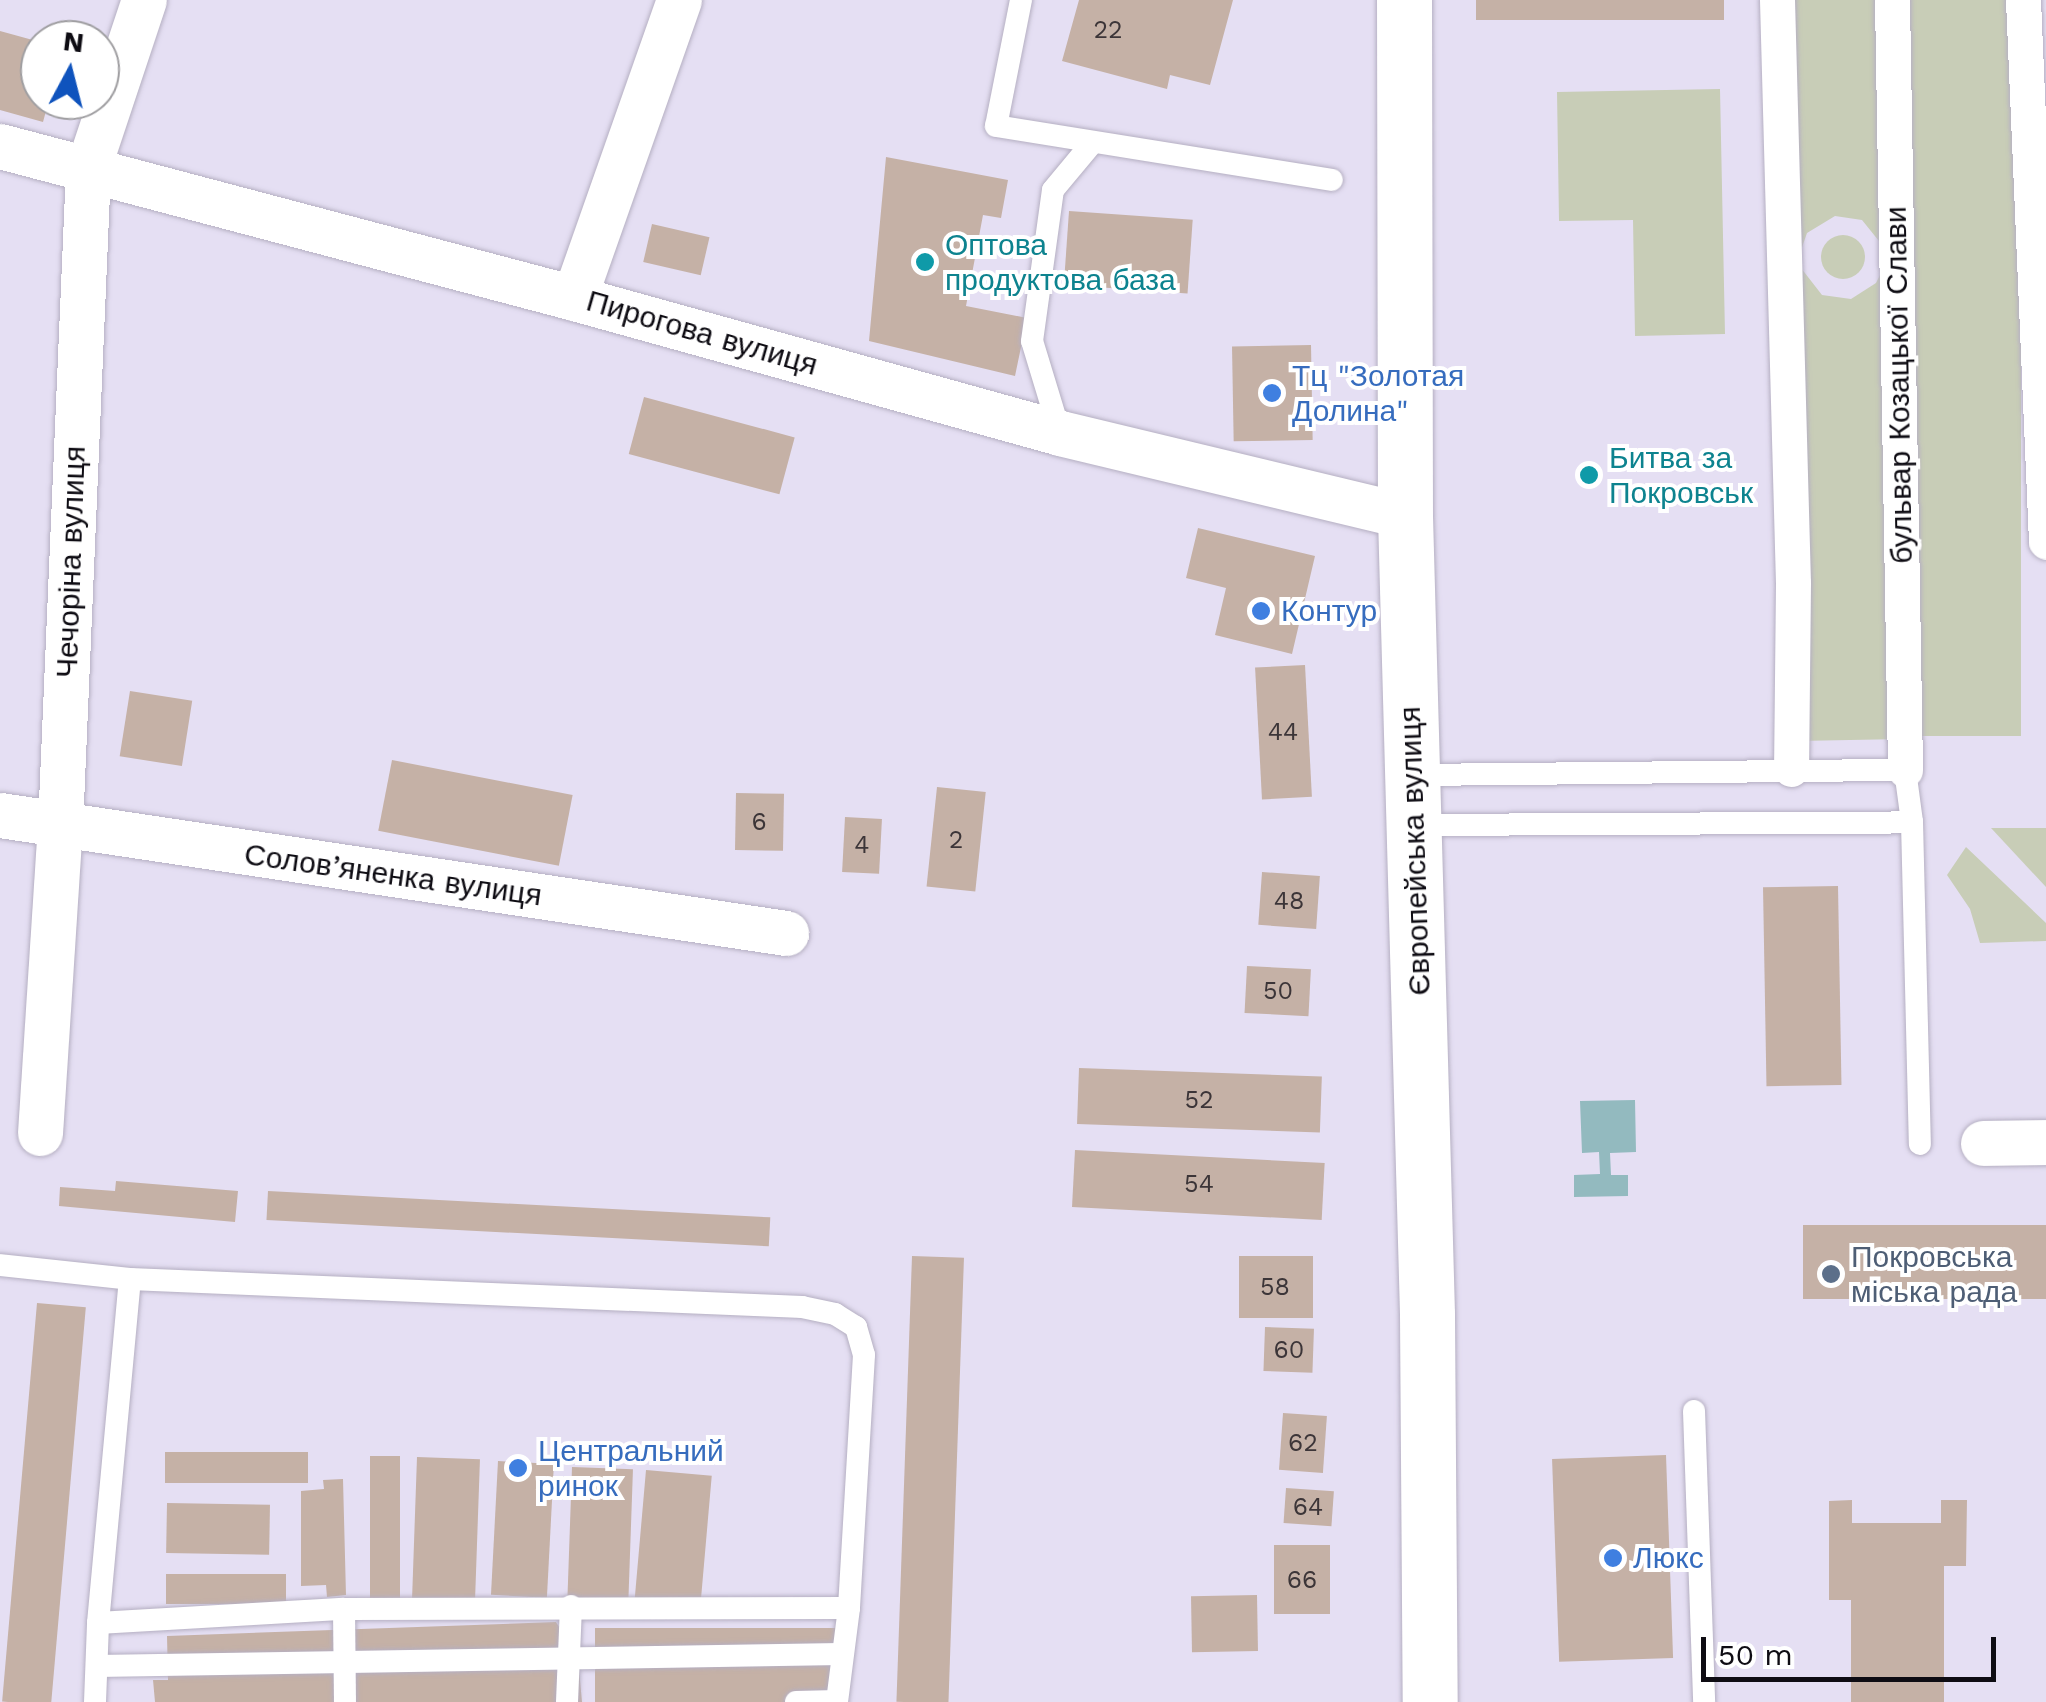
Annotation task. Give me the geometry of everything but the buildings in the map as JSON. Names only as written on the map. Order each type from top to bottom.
[{"type":"street","name":"Чечоріна вулиця","points":[[40,1133],[60,826],[88,168],[144,0]]},
{"type":"street","points":[[574,298],[679,0]]},
{"type":"street","name":"Європейська вулиця","points":[[1404,0],[1405,516],[1427,1315],[1430,1702]]},
{"type":"street","points":[[1776,0],[1793,583],[1791,769]]},
{"type":"street","name":"бульвар Козацької Слави","points":[[1892,0],[1905,770]]},
{"type":"street","points":[[2023,0],[2046,542]]},
{"type":"street","name":"Пирогова вулиця","points":[[0,146],[574,298],[1060,433],[1405,516]]},
{"type":"street","name":"Солов’яненка вулиця","points":[[0,815],[786,933]]},
{"type":"street","points":[[1983,1143],[2046,1142]]},
{"type":"lane","points":[[1021,0],[996,126],[1332,180]]},
{"type":"lane","points":[[1060,433],[1032,342],[1053,190],[1093,142]]},
{"type":"lane","points":[[1414,800],[1791,769],[1905,770],[1912,822],[1920,1144]]},
{"type":"lane","points":[[1414,800],[1912,822]]},
{"type":"lane","points":[[0,1265],[130,1279],[802,1308],[835,1314],[856,1327],[864,1355],[849,1608],[840,1654],[837,1701],[796,1702]]},
{"type":"lane","points":[[95,1702],[98,1623],[130,1279]]},
{"type":"lane","points":[[1694,1411],[1704,1702]]},
{"type":"lane","points":[[568,1702],[571,1606]]},
{"type":"lane","points":[[98,1623],[344,1609],[849,1608]]},
{"type":"lane","points":[[344,1609],[345,1702]]},
{"type":"lane","points":[[96,1666],[345,1664],[570,1655],[840,1654]]},
{"type":"shaded area","points":[[1777,0],[1892,0],[1903,739],[1797,741]],"holes":[[[1835,216],[1862,220],[1883,246],[1883,269],[1876,283],[1851,299],[1822,295],[1801,268],[1800,253],[1807,233]]]},
{"type":"shaded area","points":[[1894,0],[2021,0],[2021,736],[1894,736]]},
{"type":"shaded area","points":[[1720,89],[1725,334],[1635,336],[1633,220],[1559,221],[1557,92]]},
{"type":"shaded area","points":[[1843,235],[1859,241],[1865,257],[1859,273],[1843,279],[1827,273],[1821,257],[1827,241]]},
{"type":"shaded area","points":[[1991,828],[2046,828],[2046,887]]},
{"type":"shaded area","points":[[1966,847],[2046,923],[2046,941],[1980,943],[1970,909],[1947,875]]},
{"type":"shaded area","points":[[1635,1100],[1636,1152],[1610,1153],[1611,1175],[1628,1175],[1628,1196],[1574,1197],[1574,1175],[1600,1174],[1599,1152],[1582,1153],[1580,1101]]},
{"type":"place","name":"Оптова продуктова база","points":[[925,262]]},
{"type":"place","name":"Тц \"Золотая Долина\"","points":[[1272,393]]},
{"type":"place","name":"Битва за Покровськ","points":[[1589,475]]},
{"type":"place","name":"Контур","points":[[1261,611]]},
{"type":"place","name":"Покровська міська рада","points":[[1831,1274]]},
{"type":"place","name":"Центральний ринок","points":[[518,1468]]},
{"type":"place","name":"Люкс","points":[[1613,1558]]}]
